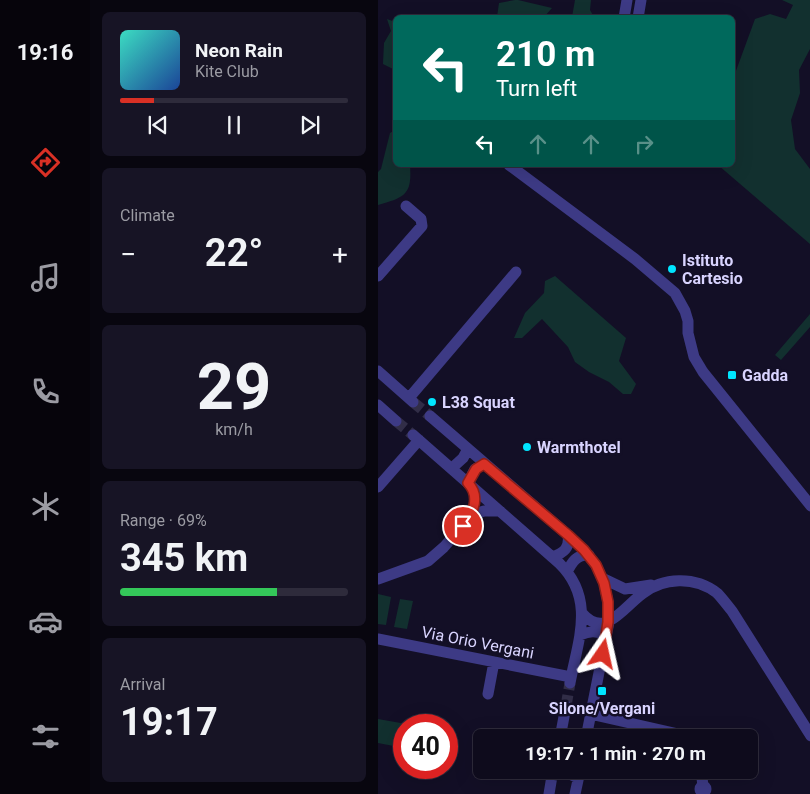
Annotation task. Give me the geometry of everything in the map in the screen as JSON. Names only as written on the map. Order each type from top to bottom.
[{"type":"street","points":[[624,15],[627,0]]},
{"type":"street","points":[[638,15],[641,0]]},
{"type":"street","points":[[512,167],[635,259],[675,293],[685,311],[694,357],[810,506]]},
{"type":"street","points":[[378,276],[422,226],[421,219],[406,206]]},
{"type":"street","points":[[378,371],[411,400],[516,272]]},
{"type":"street","points":[[378,405],[396,420]]},
{"type":"street","points":[[430,416],[568,535],[596,565],[602,578],[608,602],[608,622],[588,729]]},
{"type":"street","points":[[378,487],[416,437],[567,572],[577,588],[582,613],[580,635]]},
{"type":"street","points":[[452,468],[463,458],[468,449]]},
{"type":"street","points":[[472,515],[474,504],[470,486],[476,469],[484,464]]},
{"type":"street","points":[[378,579],[428,560],[444,547],[472,515],[484,510],[500,512]]},
{"type":"street","points":[[552,557],[566,550],[568,535]]},
{"type":"street","points":[[567,572],[576,559],[581,555],[588,555]]},
{"type":"street","points":[[602,578],[625,589],[689,581],[706,586],[718,594],[732,611],[810,736]]},
{"type":"street","points":[[582,613],[596,623],[608,622],[642,594],[658,584]]},
{"type":"street","points":[[580,635],[586,632],[596,632],[606,636]]},
{"type":"street","name":"Via Orio Vergani","points":[[378,639],[494,662],[571,680],[580,635]]},
{"type":"street","points":[[488,694],[494,662]]},
{"type":"street","points":[[562,729],[566,706]]},
{"type":"street","points":[[590,714],[659,729]]},
{"type":"street","points":[[549,794],[552,779]]},
{"type":"street","points":[[575,794],[578,779]]},
{"type":"street","points":[[702,779],[703,786]]},
{"type":"green space","points":[[518,0],[552,8],[546,15],[497,15],[499,3]]},
{"type":"green space","points":[[575,0],[591,0],[590,10],[593,15],[572,15]]},
{"type":"green space","points":[[782,0],[810,0],[810,49],[799,70],[800,93],[791,120],[795,149],[810,169],[810,244],[720,167],[735,167],[735,74],[755,19],[770,14],[786,19],[793,5]]},
{"type":"green space","points":[[387,19],[393,21],[393,69],[383,64],[384,43],[391,31]]},
{"type":"green space","points":[[393,131],[393,167],[410,167],[410,182],[405,193],[401,196],[378,205],[378,172],[381,169],[390,133]]},
{"type":"green space","points":[[555,276],[626,338],[619,361],[636,384],[631,394],[623,394],[609,382],[589,372],[575,362],[568,347],[542,319],[522,338],[514,338],[525,313],[544,293],[545,281]]},
{"type":"green space","points":[[810,314],[810,327],[781,360],[775,355]]},
{"type":"green space","points":[[378,594],[391,597],[386,625],[378,624]]},
{"type":"green space","points":[[400,599],[413,601],[407,629],[394,627]]},
{"type":"green space","points":[[378,719],[393,722],[393,746],[378,743]]},
{"type":"tunnel","points":[[413,402],[430,416]]},
{"type":"tunnel","points":[[396,421],[413,435]]},
{"type":"tunnel","points":[[566,706],[570,683]]},
{"type":"place","name":"Istituto Cartesio","points":[[672,269]]},
{"type":"place","name":"Gadda","points":[[732,375]]},
{"type":"place","name":"L38 Squat","points":[[432,402]]},
{"type":"place","name":"Warmthotel","points":[[527,447]]},
{"type":"place","name":"Silone/Vergani","points":[[602,691]]},
{"type":"route","points":[[463,526],[472,515],[474,504],[472,488],[468,483],[476,469],[484,464],[568,535],[596,565],[607,591],[608,602],[609,617],[603,654]]}]
